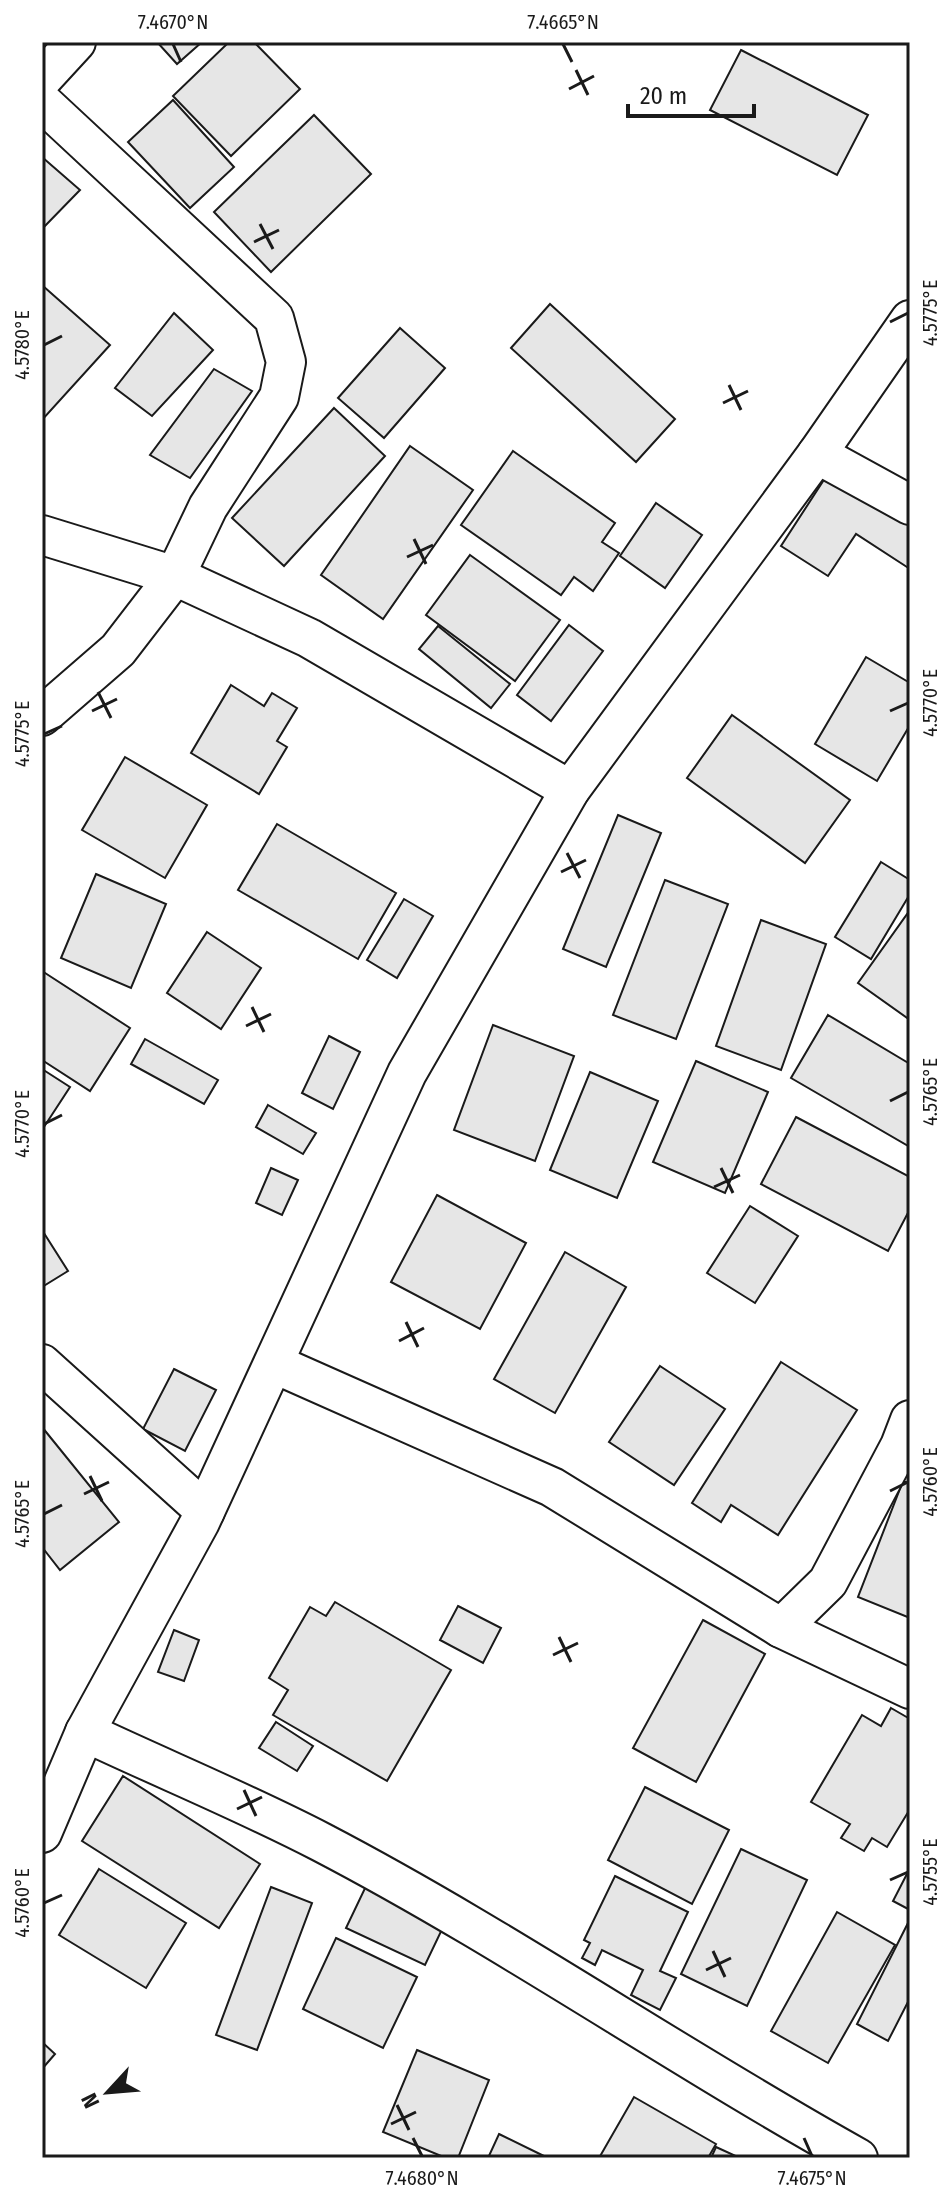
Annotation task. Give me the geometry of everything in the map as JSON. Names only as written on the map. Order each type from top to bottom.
[{"type":"street","points":[[42,79],[76,42]]},
{"type":"street","points":[[42,102],[274,318],[286,362],[279,397],[208,507],[175,576],[118,650],[42,716]]},
{"type":"street","points":[[42,1833],[85,1732],[205,1511],[407,1073],[570,790],[817,454],[910,320]]},
{"type":"street","points":[[817,454],[910,505]]},
{"type":"street","points":[[42,535],[175,576],[309,638],[570,790]]},
{"type":"street","points":[[42,1364],[205,1511]]},
{"type":"street","points":[[275,1364],[552,1487],[781,1628],[910,1689]]},
{"type":"street","points":[[781,1628],[828,1582],[900,1446],[910,1420]]},
{"type":"street","points":[[85,1732],[320,1842],[550,1973],[782,2116],[858,2158]]},
{"type":"building","points":[[157,42],[202,42],[177,64]]},
{"type":"building","points":[[229,42],[254,42],[300,89],[231,156],[173,96]]},
{"type":"building","points":[[741,50],[868,115],[837,175],[710,110]]},
{"type":"building","points":[[173,100],[234,167],[190,208],[128,142]]},
{"type":"building","points":[[314,115],[371,174],[271,272],[214,212]]},
{"type":"building","points":[[42,157],[80,190],[42,229]]},
{"type":"building","points":[[42,287],[110,345],[42,420]]},
{"type":"building","points":[[550,304],[675,419],[636,462],[511,348]]},
{"type":"building","points":[[174,313],[213,350],[152,416],[115,388]]},
{"type":"building","points":[[400,328],[445,368],[384,438],[338,398]]},
{"type":"building","points":[[214,369],[252,391],[190,478],[150,455]]},
{"type":"building","points":[[334,408],[385,456],[284,566],[232,518]]},
{"type":"building","points":[[410,446],[473,490],[383,619],[321,575]]},
{"type":"building","points":[[513,451],[615,523],[602,542],[619,553],[593,591],[574,577],[561,595],[461,525]]},
{"type":"building","points":[[829,472],[910,526],[910,569],[856,534],[828,576],[781,546]]},
{"type":"building","points":[[656,503],[702,535],[665,588],[620,556]]},
{"type":"building","points":[[470,555],[560,620],[515,681],[426,615]]},
{"type":"building","points":[[569,625],[603,651],[551,721],[517,695]]},
{"type":"building","points":[[438,626],[510,684],[491,708],[419,649]]},
{"type":"building","points":[[866,657],[910,683],[910,725],[877,781],[815,744]]},
{"type":"building","points":[[231,685],[264,706],[272,693],[297,708],[277,741],[287,747],[259,794],[191,753]]},
{"type":"building","points":[[732,715],[850,800],[805,863],[687,778]]},
{"type":"building","points":[[125,757],[207,805],[165,878],[82,830]]},
{"type":"building","points":[[618,815],[661,833],[606,967],[563,949]]},
{"type":"building","points":[[277,824],[396,893],[358,959],[238,890]]},
{"type":"building","points":[[881,862],[910,880],[910,894],[871,959],[835,937]]},
{"type":"building","points":[[96,874],[166,904],[131,988],[61,958]]},
{"type":"building","points":[[665,880],[728,904],[676,1039],[613,1015]]},
{"type":"building","points":[[404,899],[433,916],[397,978],[367,960]]},
{"type":"building","points":[[910,910],[910,1020],[858,983]]},
{"type":"building","points":[[761,920],[826,944],[781,1070],[716,1046]]},
{"type":"building","points":[[207,932],[261,968],[221,1029],[167,993]]},
{"type":"building","points":[[42,971],[130,1028],[90,1091],[42,1060]]},
{"type":"building","points":[[828,1015],[910,1064],[910,1147],[791,1078]]},
{"type":"building","points":[[493,1025],[574,1056],[535,1161],[454,1130]]},
{"type":"building","points":[[329,1036],[360,1052],[333,1109],[302,1093]]},
{"type":"building","points":[[145,1039],[218,1080],[204,1104],[131,1064]]},
{"type":"building","points":[[696,1061],[768,1092],[725,1193],[653,1162]]},
{"type":"building","points":[[42,1069],[70,1087],[42,1130]]},
{"type":"building","points":[[590,1072],[658,1101],[617,1198],[550,1170]]},
{"type":"building","points":[[268,1105],[316,1133],[303,1154],[256,1127]]},
{"type":"building","points":[[796,1117],[910,1177],[910,1209],[888,1251],[761,1184]]},
{"type":"building","points":[[271,1168],[298,1180],[282,1215],[256,1203]]},
{"type":"building","points":[[437,1195],[526,1243],[480,1329],[391,1282]]},
{"type":"building","points":[[750,1206],[798,1236],[755,1303],[707,1273]]},
{"type":"building","points":[[42,1230],[68,1271],[42,1287]]},
{"type":"building","points":[[565,1252],[626,1287],[555,1413],[494,1379]]},
{"type":"building","points":[[781,1362],[857,1410],[778,1535],[731,1505],[721,1522],[692,1503]]},
{"type":"building","points":[[660,1366],[725,1409],[674,1485],[609,1442]]},
{"type":"building","points":[[174,1369],[216,1390],[185,1451],[143,1429]]},
{"type":"building","points":[[42,1427],[119,1522],[60,1570],[42,1547]]},
{"type":"building","points":[[903,1481],[910,1484],[910,1618],[858,1597]]},
{"type":"building","points":[[335,1602],[451,1670],[387,1781],[273,1715],[288,1690],[269,1678],[310,1607],[326,1616]]},
{"type":"building","points":[[458,1606],[501,1628],[483,1663],[440,1640]]},
{"type":"building","points":[[703,1620],[765,1654],[696,1782],[633,1748]]},
{"type":"building","points":[[174,1630],[199,1640],[184,1681],[158,1672]]},
{"type":"building","points":[[891,1708],[910,1719],[910,1809],[887,1847],[872,1838],[864,1851],[841,1838],[850,1824],[811,1802],[862,1715],[881,1726]]},
{"type":"building","points":[[276,1722],[313,1746],[297,1771],[259,1748]]},
{"type":"building","points":[[123,1776],[260,1864],[219,1928],[82,1841]]},
{"type":"building","points":[[645,1787],[729,1830],[692,1904],[608,1860]]},
{"type":"building","points":[[741,1849],[807,1880],[747,2006],[681,1974]]},
{"type":"building","points":[[99,1869],[186,1923],[146,1988],[59,1935]]},
{"type":"building","points":[[910,1871],[910,1910],[893,1901]]},
{"type":"building","points":[[615,1876],[688,1912],[660,1971],[676,1978],[660,2010],[631,1995],[643,1970],[602,1950],[595,1965],[582,1958],[590,1943],[584,1940]]},
{"type":"building","points":[[367,1884],[446,1921],[425,1965],[346,1928]]},
{"type":"building","points":[[271,1887],[312,1903],[257,2050],[216,2035]]},
{"type":"building","points":[[837,1912],[895,1945],[828,2063],[771,2031]]},
{"type":"building","points":[[910,1919],[910,1998],[888,2041],[857,2024]]},
{"type":"building","points":[[336,1938],[417,1977],[383,2048],[303,2009]]},
{"type":"building","points":[[42,2042],[55,2054],[42,2069]]},
{"type":"building","points":[[417,2050],[489,2080],[458,2158],[446,2158],[383,2132]]},
{"type":"building","points":[[634,2097],[716,2144],[708,2158],[599,2158]]},
{"type":"building","points":[[499,2134],[548,2158],[488,2158]]},
{"type":"building","points":[[716,2147],[738,2157],[711,2158]]}]
